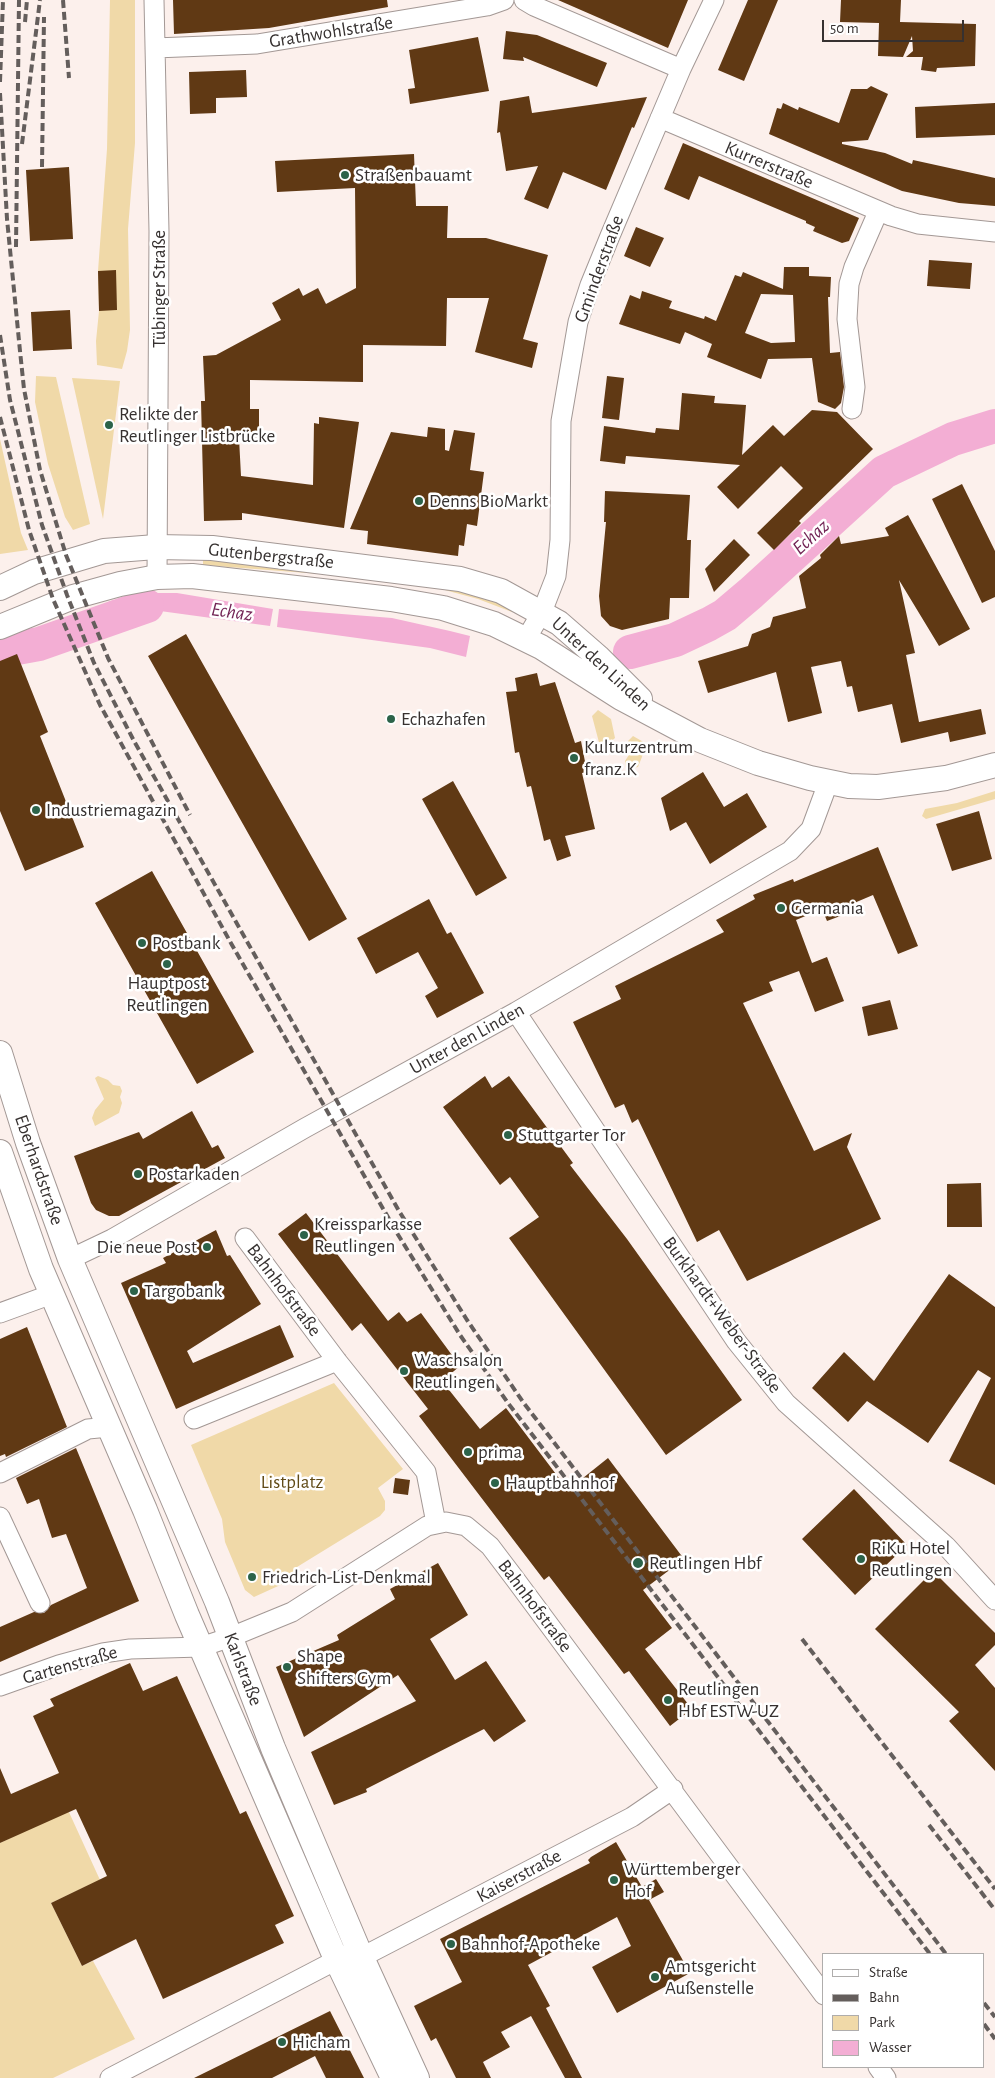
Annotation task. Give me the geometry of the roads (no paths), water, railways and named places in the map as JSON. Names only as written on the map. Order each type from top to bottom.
[{"type":"main road","name":"Gutenbergstraße","points":[[0,588],[34,572],[104,551],[156,547],[212,548],[460,579],[502,591],[542,612]]},
{"type":"main road","name":"Gutenbergstraße","points":[[0,627],[73,597],[120,584],[157,577],[201,577],[400,600],[443,608],[494,624],[526,639]]},
{"type":"main road","name":"Unter den Linden","points":[[542,612],[566,629],[598,657],[659,718]]},
{"type":"main road","name":"Unter den Linden","points":[[526,639],[615,694],[700,740],[776,769],[828,783],[878,787],[912,784],[946,778],[995,765]]},
{"type":"main road","name":"Eberhardstraße","points":[[0,1053],[70,1259]]},
{"type":"main road","name":"Eberhardstraße","points":[[0,1152],[41,1269]]},
{"type":"main road","name":"Karlstraße","points":[[70,1259],[231,1637],[273,1748],[360,1953],[417,2078]]},
{"type":"main road","name":"Karlstraße","points":[[41,1269],[336,1959],[393,2078]]},
{"type":"main road","points":[[169,1572],[199,1560]]},
{"type":"street","name":"Tübinger Straße","points":[[154,0],[160,258],[157,577]]},
{"type":"street","name":"Grathwohlstraße","points":[[155,48],[256,44],[487,6],[504,0]]},
{"type":"street","points":[[524,0],[681,69]]},
{"type":"street","name":"Gminderstraße","points":[[526,639],[542,612],[554,585],[558,564],[561,420],[578,322],[590,285],[660,118],[714,0]]},
{"type":"street","name":"Kurrerstraße","points":[[660,118],[878,212],[918,224],[995,232]]},
{"type":"street","points":[[852,409],[855,387],[847,319],[848,292],[854,267],[878,212]]},
{"type":"street","name":"Unter den Linden","points":[[70,1259],[112,1239],[305,1128],[516,1012],[790,851],[812,829],[828,783]]},
{"type":"street","name":"Burkhardt+Weber-Straße","points":[[516,1012],[736,1341],[774,1389],[795,1412],[852,1460],[946,1546],[995,1600]]},
{"type":"street","name":"Bahnhofstraße","points":[[245,1238],[337,1361],[426,1472],[436,1523],[455,1523],[466,1526],[490,1546],[673,1790],[822,1993]]},
{"type":"street","points":[[0,1313],[52,1294]]},
{"type":"street","points":[[194,1419],[337,1361]]},
{"type":"street","points":[[0,1473],[88,1429],[109,1427]]},
{"type":"street","points":[[0,1516],[40,1603]]},
{"type":"street","points":[[201,1647],[292,1612],[418,1531],[436,1523]]},
{"type":"street","name":"Gartenstraße","points":[[0,1686],[59,1665],[103,1653],[130,1649],[201,1647]]},
{"type":"street","name":"Kaiserstraße","points":[[110,2078],[336,1959],[360,1953],[464,1905],[632,1817],[673,1790]]},
{"type":"water","points":[[154,593],[177,593],[273,609],[270,626],[160,611],[132,617],[105,628],[98,608],[110,601]]},
{"type":"water","points":[[279,609],[392,618],[470,636],[466,657],[430,648],[277,627]]},
{"type":"water","points":[[56,623],[65,644],[23,662],[17,654],[0,661],[0,644]]},
{"type":"waterway","name":"Echaz","points":[[630,652],[675,640],[725,615],[884,472],[953,439],[995,426]]},
{"type":"waterway","name":"Echaz","points":[[0,654],[17,648],[39,644],[147,606]]},
{"type":"railway","points":[[0,82],[3,0]]},
{"type":"railway","points":[[16,247],[19,0]]},
{"type":"railway","points":[[25,22],[27,0]]},
{"type":"railway","points":[[22,144],[40,0]]},
{"type":"railway","points":[[63,0],[69,78]]},
{"type":"railway","points":[[42,167],[44,17]]},
{"type":"railway","points":[[0,93],[7,219],[24,389],[40,470],[66,555],[108,658],[190,815]]},
{"type":"railway","points":[[0,335],[10,400],[42,525],[94,663],[134,741],[399,1211],[467,1320],[523,1402],[945,1953]]},
{"type":"railway","points":[[0,417],[29,530],[53,599],[100,705],[232,945],[397,1233],[460,1335],[508,1403],[929,1953]]},
{"type":"railway","points":[[802,1639],[995,1889]]},
{"type":"railway","points":[[929,1825],[995,1910]]},
{"type":"railway","points":[[985,2004],[995,2017]]},
{"type":"railway","points":[[985,2025],[995,2039]]},
{"type":"place","name":"Straßenbauamt","points":[[345,175]]},
{"type":"place","name":"Relikte der Reutlinger Listbrücke","points":[[109,425]]},
{"type":"place","name":"Denns BioMarkt","points":[[419,501]]},
{"type":"place","name":"Echazhafen","points":[[391,719]]},
{"type":"place","name":"Kulturzentrum franz.K","points":[[574,758]]},
{"type":"place","name":"Industriemagazin","points":[[36,810]]},
{"type":"place","name":"Germania","points":[[781,908]]},
{"type":"place","name":"Postbank","points":[[142,943]]},
{"type":"place","name":"Hauptpost Reutlingen","points":[[167,964]]},
{"type":"place","name":"Stuttgarter Tor","points":[[508,1135]]},
{"type":"place","name":"Postarkaden","points":[[138,1174]]},
{"type":"place","name":"Kreissparkasse Reutlingen","points":[[304,1235]]},
{"type":"place","name":"Die neue Post","points":[[207,1247]]},
{"type":"place","name":"Targobank","points":[[134,1291]]},
{"type":"place","name":"Waschsalon Reutlingen","points":[[404,1371]]},
{"type":"place","name":"prima","points":[[468,1452]]},
{"type":"place","name":"Hauptbahnhof","points":[[495,1483]]},
{"type":"place","name":"RiKu Hotel Reutlingen","points":[[861,1559]]},
{"type":"place","name":"Reutlingen Hbf","points":[[638,1563]]},
{"type":"place","name":"Friedrich-List-Denkmal","points":[[252,1577]]},
{"type":"place","name":"Shape Shifters Gym","points":[[287,1667]]},
{"type":"place","name":"Reutlingen Hbf ESTW-UZ","points":[[668,1700]]},
{"type":"place","name":"Württemberger Hof","points":[[614,1880]]},
{"type":"place","name":"Bahnhof-Apotheke","points":[[451,1944]]},
{"type":"place","name":"Amtsgericht Außenstelle","points":[[655,1977]]},
{"type":"place","name":"Hicham","points":[[282,2042]]},
{"type":"park label","name":"Listplatz","points":[[292,1482]]}]
